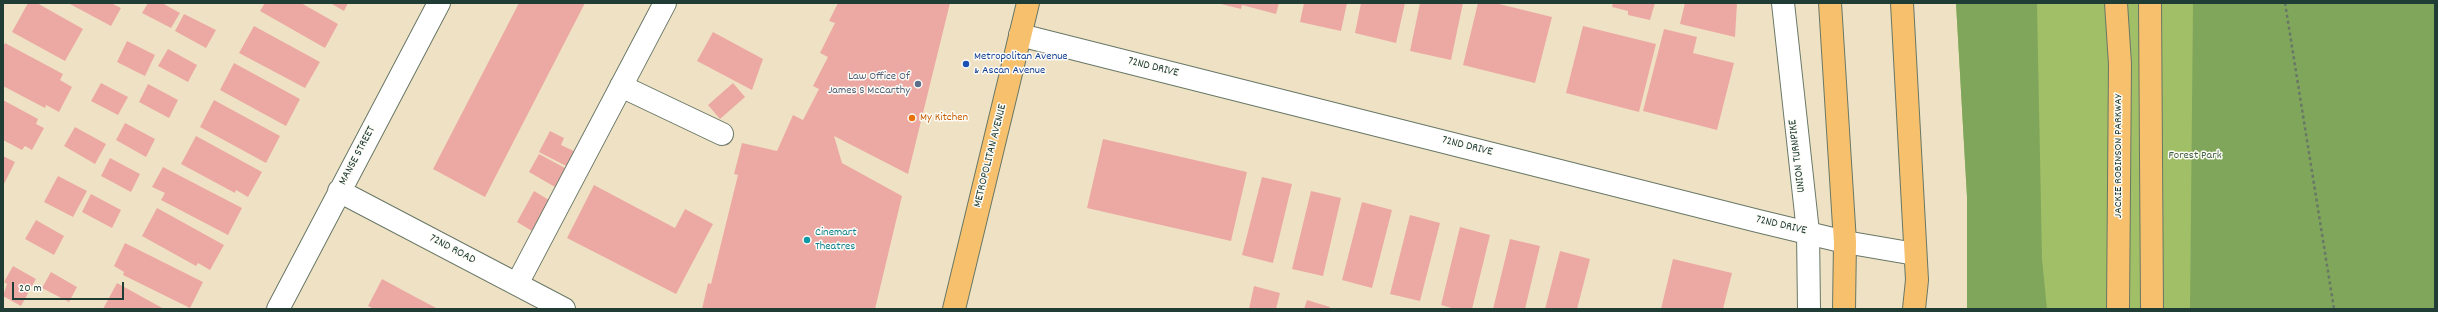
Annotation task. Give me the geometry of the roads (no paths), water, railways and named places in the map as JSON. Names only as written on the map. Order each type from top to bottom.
[{"type":"main road","name":"METROPOLITAN AVENUE","points":[[954,309],[1028,3]]},
{"type":"main road","points":[[1830,3],[1845,242],[1844,309]]},
{"type":"main road","points":[[1902,3],[1917,280],[1914,309]]},
{"type":"main road","name":"JACKIE ROBINSON PARKWAY","points":[[2116,3],[2120,64],[2118,309]]},
{"type":"main road","points":[[2150,3],[2152,309]]},
{"type":"street","name":"MANSE STREET","points":[[278,309],[439,3]]},
{"type":"street","points":[[517,284],[665,3]]},
{"type":"street","name":"UNION TURNPIKE","points":[[1782,3],[1808,232],[1809,309]]},
{"type":"street","name":"72ND DRIVE","points":[[1020,35],[1845,242],[1915,254]]},
{"type":"street","points":[[621,86],[722,134]]},
{"type":"street","name":"72ND ROAD","points":[[339,191],[564,309]]},
{"type":"place","name":"Metropolitan Avenue & Ascan Avenue","points":[[966,64]]},
{"type":"place","name":"Law Office Of James S McCarthy","points":[[918,84]]},
{"type":"place","name":"My Kitchen","points":[[912,118]]},
{"type":"place","name":"Cinemart Theatres","points":[[807,240]]},
{"type":"park label","name":"Forest Park","points":[[2195,156]]}]
